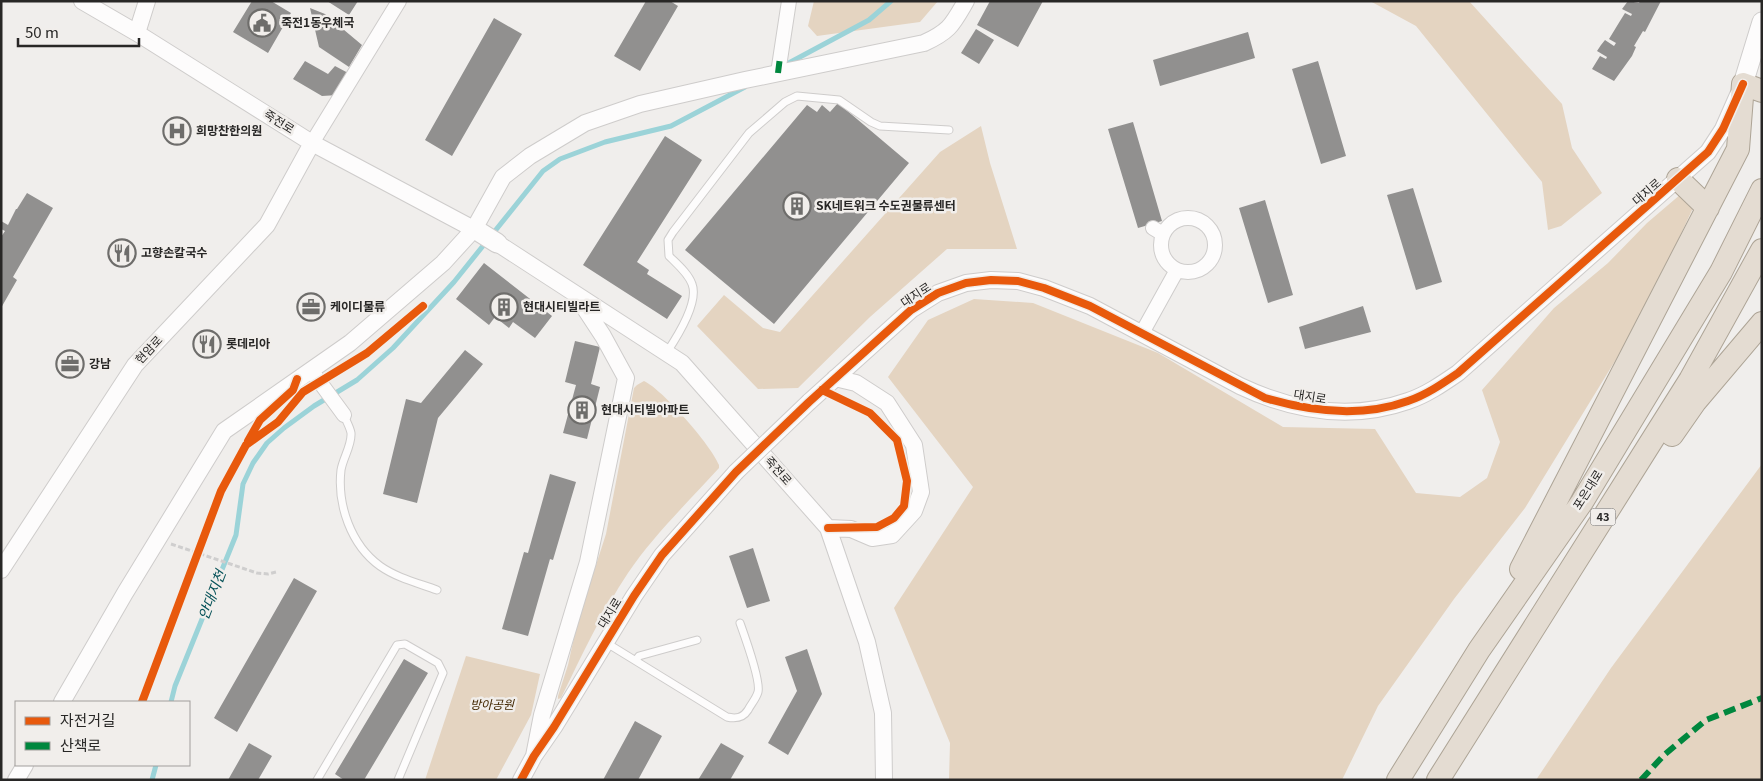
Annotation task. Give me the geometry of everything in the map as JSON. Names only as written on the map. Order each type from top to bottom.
[{"type":"highway","points":[[1479,650],[1738,149],[1753,87]]},
{"type":"highway","points":[[1678,179],[1708,208]]},
{"type":"highway","name":"포은대로","points":[[1398,780],[1479,650],[1582,502],[1721,272],[1762,190]]},
{"type":"highway","name":"43","points":[[1438,780],[1690,380],[1762,250]]},
{"type":"highway","points":[[1533,629],[1695,402],[1762,323]]},
{"type":"main road","name":"대지로","points":[[1753,87],[1762,22]]},
{"type":"street","name":"죽전로","points":[[82,1],[138,33],[312,143],[484,235],[682,363],[828,528],[869,651],[883,714],[884,780]]},
{"type":"street","points":[[138,33],[148,1]]},
{"type":"street","points":[[312,143],[399,1]]},
{"type":"street","points":[[779,67],[789,1]]},
{"type":"street","points":[[63,701],[125,593],[224,431],[350,343],[443,263],[484,235],[503,178],[530,156],[586,123],[640,104],[745,80],[779,67],[924,43],[952,26],[966,1]]},
{"type":"street","name":"대지로","points":[[521,780],[605,642],[662,555],[736,472],[809,402],[911,310],[938,293],[966,283],[991,280],[1018,281],[1044,288],[1090,306],[1265,398],[1322,411],[1352,412],[1380,409],[1408,401],[1433,390],[1458,373],[1708,152],[1722,129],[1753,87]]},
{"type":"street","name":"현암로","points":[[1,570],[135,365],[267,225],[312,143]]},
{"type":"street","points":[[1189,218],[1204,223],[1214,237],[1215,246],[1209,262],[1203,268],[1194,271],[1177,270],[1164,258],[1158,231],[1167,228],[1174,222],[1189,218]]},
{"type":"street","points":[[1142,333],[1177,270]]},
{"type":"street","points":[[534,756],[542,715],[588,562],[626,378],[604,336],[574,292]]},
{"type":"street","points":[[311,370],[344,415]]},
{"type":"street","points":[[828,528],[851,529],[872,538],[892,535],[914,511],[921,492],[914,445],[887,403],[856,383],[835,378]]},
{"type":"street","points":[[16,780],[24,766]]},
{"type":"lane","points":[[667,352],[693,303],[694,293],[687,275],[669,256],[668,240],[749,133],[785,102],[797,96],[839,100],[880,126],[948,130]]},
{"type":"lane","points":[[344,415],[351,435],[341,469],[340,496],[343,511],[351,529],[360,544],[380,566],[395,574],[437,590]]},
{"type":"lane","points":[[605,642],[636,660],[640,665],[727,716],[734,718],[746,713],[756,697],[758,685],[740,623]]},
{"type":"lane","points":[[636,660],[639,656],[697,640]]},
{"type":"lane","points":[[318,780],[397,645],[405,644],[438,663],[443,673],[398,780]]},
{"type":"path","points":[[168,543],[257,573],[268,574],[276,572]]},
{"type":"path","points":[[194,561],[201,544]]},
{"type":"green space","points":[[814,1],[938,1],[920,22],[817,36],[808,26]]},
{"type":"green space","points":[[1370,1],[1469,1],[1562,104],[1572,148],[1602,193],[1561,226],[1548,230],[1542,182],[1416,26]]},
{"type":"green space","points":[[981,126],[990,163],[1017,249],[947,249],[870,317],[798,388],[758,389],[697,326],[724,295],[763,328],[780,332],[940,152]]},
{"type":"green space","points":[[1681,194],[1694,206],[1655,289],[1626,343],[1525,508],[1454,599],[1378,706],[1342,780],[949,780],[950,743],[894,608],[973,487],[888,377],[928,320],[974,299],[1033,303],[1158,353],[1283,427],[1375,429],[1416,493],[1460,497],[1487,478],[1500,442],[1482,390],[1554,308],[1608,263],[1647,223]]},
{"type":"green space","points":[[644,381],[663,395],[686,419],[707,445],[719,468],[660,532],[628,573],[601,618],[561,698],[558,699],[577,624],[606,534],[634,388]]},
{"type":"green space","points":[[1762,464],[1762,780],[1536,780],[1611,668]]},
{"type":"green space","name":"방아공원","points":[[466,656],[540,674],[531,715],[496,780],[425,780]]},
{"type":"building","name":"죽전1동우체국","points":[[252,1],[271,1],[291,13],[268,53],[233,32]]},
{"type":"building","points":[[327,1],[358,1],[349,15]]},
{"type":"building","points":[[646,1],[670,1],[678,6],[640,71],[614,56]]},
{"type":"building","points":[[990,1],[1043,1],[1018,47],[977,25]]},
{"type":"building","points":[[1628,1],[1639,3],[1640,1],[1661,1],[1645,32],[1643,31],[1634,46],[1636,47],[1632,56],[1614,81],[1592,69],[1600,56],[1606,59],[1607,57],[1597,51],[1601,45],[1605,40],[1614,46],[1616,43],[1609,39],[1625,13],[1631,16],[1632,14],[1622,9]]},
{"type":"building","points":[[310,8],[325,14],[362,45],[349,67],[319,47]]},
{"type":"building","points":[[494,18],[522,34],[452,156],[425,140]]},
{"type":"building","points":[[976,29],[994,40],[979,64],[961,53]]},
{"type":"building","points":[[1248,32],[1255,58],[1160,86],[1153,60]]},
{"type":"building","points":[[305,61],[328,74],[335,66],[350,74],[338,95],[322,96],[293,79]]},
{"type":"building","points":[[1318,61],[1346,156],[1321,164],[1292,69]]},
{"type":"building","name":"SK네트워크 수도권물류센터","points":[[838,103],[909,163],[774,324],[685,250],[807,105],[817,112],[822,105],[830,112]]},
{"type":"building","points":[[1133,122],[1162,221],[1138,228],[1108,129]]},
{"type":"building","points":[[665,136],[702,160],[637,262],[649,270],[647,274],[682,296],[667,319],[583,265]]},
{"type":"building","points":[[1413,188],[1442,282],[1416,290],[1387,195]]},
{"type":"building","points":[[27,193],[53,208],[13,277],[17,280],[1,308],[1,237],[5,231],[1,229],[1,221],[8,225]]},
{"type":"building","points":[[1265,200],[1293,295],[1268,303],[1239,208]]},
{"type":"building","name":"현대시티빌라트","points":[[484,263],[552,316],[535,338],[513,322],[509,328],[495,317],[489,325],[456,299]]},
{"type":"building","points":[[1363,306],[1371,332],[1305,349],[1299,327]]},
{"type":"building","name":"현대시티빌아파트","points":[[575,341],[600,347],[591,384],[600,387],[587,439],[563,433],[576,385],[565,382]]},
{"type":"building","points":[[465,350],[483,364],[438,418],[417,503],[383,494],[406,399],[421,403]]},
{"type":"building","points":[[550,474],[576,482],[553,560],[550,559],[528,636],[502,629],[524,552],[528,553]]},
{"type":"building","points":[[753,548],[770,601],[747,608],[729,556]]},
{"type":"building","points":[[294,578],[317,591],[237,732],[214,718]]},
{"type":"building","points":[[807,649],[822,694],[788,755],[768,743],[797,691],[785,657]]},
{"type":"building","points":[[404,659],[428,673],[364,780],[344,780],[335,774]]},
{"type":"building","points":[[635,721],[662,736],[638,780],[603,780]]},
{"type":"building","points":[[249,743],[272,756],[258,780],[228,780]]},
{"type":"building","points":[[721,743],[744,756],[730,780],[698,780]]},
{"type":"waterway","points":[[785,65],[869,20],[891,1]]},
{"type":"waterway","points":[[171,701],[175,686],[236,535],[243,484],[253,463],[267,443],[314,406],[357,380],[393,348],[454,282],[543,171],[560,159],[605,142],[671,126],[745,87]]},
{"type":"waterway","name":"안대지천","points":[[152,780],[156,766]]},
{"type":"marked path","points":[[778,73],[780,57]]},
{"type":"marked path","points":[[1641,780],[1664,755],[1706,720],[1762,698]]},
{"type":"cycle path","points":[[521,780],[634,596],[662,555],[736,472],[809,402],[911,310],[938,293],[966,283],[991,280],[1018,281],[1044,288],[1090,306],[1265,398],[1319,410],[1372,410],[1390,406],[1421,396],[1458,373],[1708,152],[1723,129],[1743,84]]},
{"type":"cycle path","points":[[142,701],[221,491],[246,445],[278,422],[303,392],[367,353],[423,306]]},
{"type":"cycle path","points":[[248,441],[260,420],[293,390],[297,379]]},
{"type":"cycle path","points":[[822,390],[870,413],[897,440],[907,481],[904,506],[894,518],[877,527],[828,528]]},
{"type":"place","name":"죽전1동우체국","points":[[262,23]]},
{"type":"place","name":"희망찬한의원","points":[[177,131]]},
{"type":"place","name":"SK네트워크 수도권물류센터","points":[[797,206]]},
{"type":"place","name":"고향손칼국수","points":[[122,253]]},
{"type":"place","name":"케이디물류","points":[[311,307]]},
{"type":"place","name":"현대시티빌라트","points":[[504,307]]},
{"type":"place","name":"롯데리아","points":[[207,344]]},
{"type":"place","name":"강남","points":[[70,364]]},
{"type":"place","name":"현대시티빌아파트","points":[[582,410]]}]
